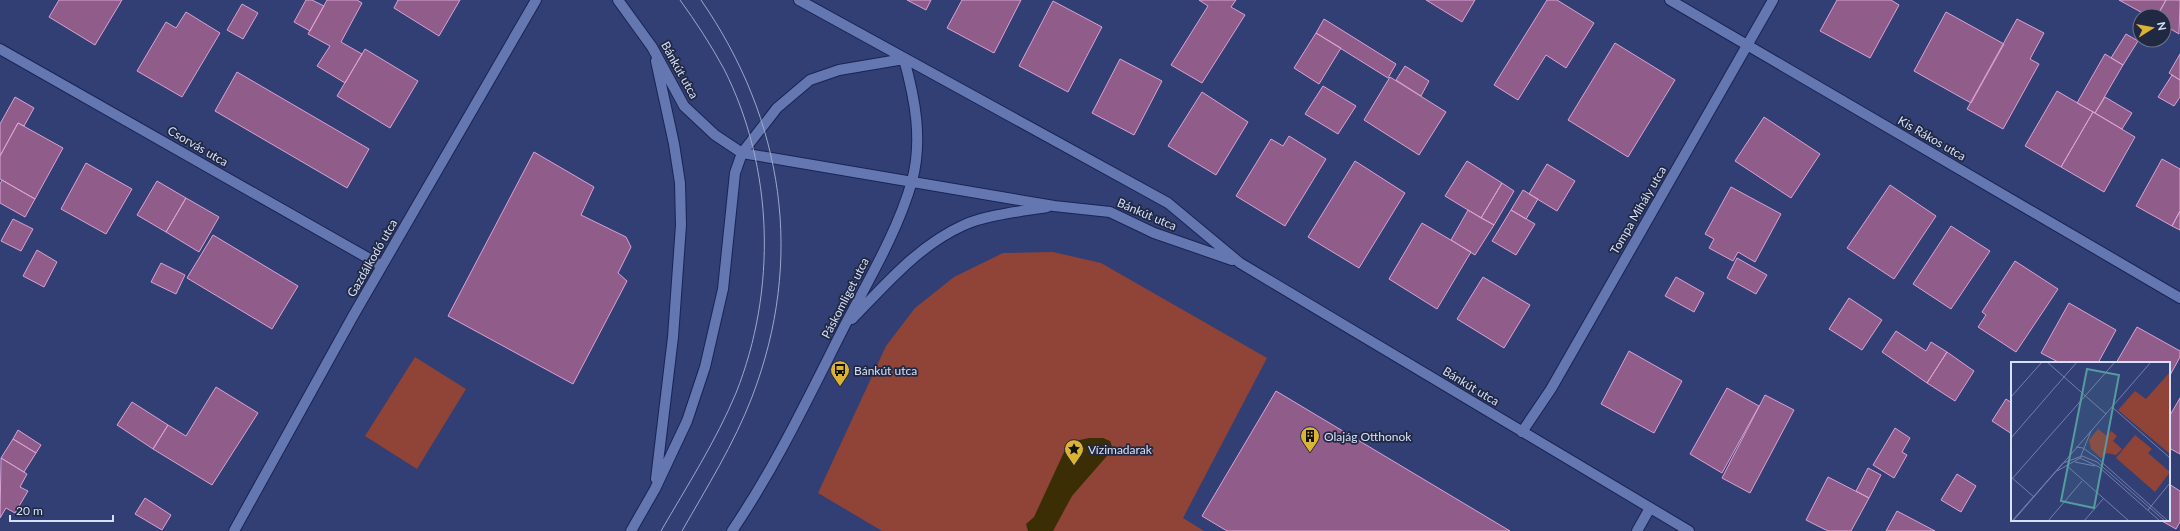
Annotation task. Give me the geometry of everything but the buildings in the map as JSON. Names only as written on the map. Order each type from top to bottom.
[{"type":"street","name":"Gazdálkodó utca","points":[[234,531],[382,266],[536,0]]},
{"type":"street","name":"Bánkút utca","points":[[618,0],[652,47],[684,106],[715,135],[742,153],[1054,206],[1110,212],[1154,233],[1240,263]]},
{"type":"street","name":"Bánkút utca","points":[[799,0],[1168,203],[1240,263],[1689,531]]},
{"type":"street","name":"Kis Rákos utca","points":[[1670,0],[2180,298]]},
{"type":"street","name":"Tompa Mihály utca","points":[[1522,432],[1551,389],[1773,0]]},
{"type":"street","points":[[652,47],[674,144],[680,183],[681,225],[673,337],[655,489]]},
{"type":"street","name":"Csorvás utca","points":[[0,49],[382,266]]},
{"type":"street","points":[[631,531],[655,489],[687,421],[705,367],[723,289],[735,173],[742,153],[777,108],[810,80],[839,70],[904,59]]},
{"type":"street","name":"Páskomliget utca","points":[[732,531],[792,431],[890,239],[912,181],[918,141],[911,85],[904,59]]},
{"type":"street","points":[[844,327],[909,260],[938,239],[964,224],[1054,206]]},
{"type":"street","points":[[1637,531],[1650,508]]},
{"type":"shaded area","points":[[1053,252],[1101,263],[1267,358],[1183,518],[1204,531],[882,531],[818,493],[886,346],[915,308],[954,277],[1003,253]]},
{"type":"shaded area","points":[[415,357],[466,389],[417,469],[365,436]]},
{"type":"shaded area","points":[[1089,438],[1103,438],[1110,441],[1113,449],[1072,496],[1053,531],[1028,531],[1026,524],[1034,517],[1065,450],[1075,441]]},
{"type":"tram line","points":[[661,531],[710,446],[736,393],[749,354],[758,313],[763,271],[764,230],[761,188],[753,147],[741,107],[719,60],[680,0]]},
{"type":"tram line","points":[[682,531],[729,448],[752,397],[768,345],[778,294],[781,242],[778,192],[768,142],[751,93],[729,46],[701,0]]},
{"type":"place","name":"Bánkút utca","points":[[840,387]]},
{"type":"place","name":"Olajág Otthonok","points":[[1310,453]]},
{"type":"place","name":"Vízimadarak","points":[[1074,466]]}]
